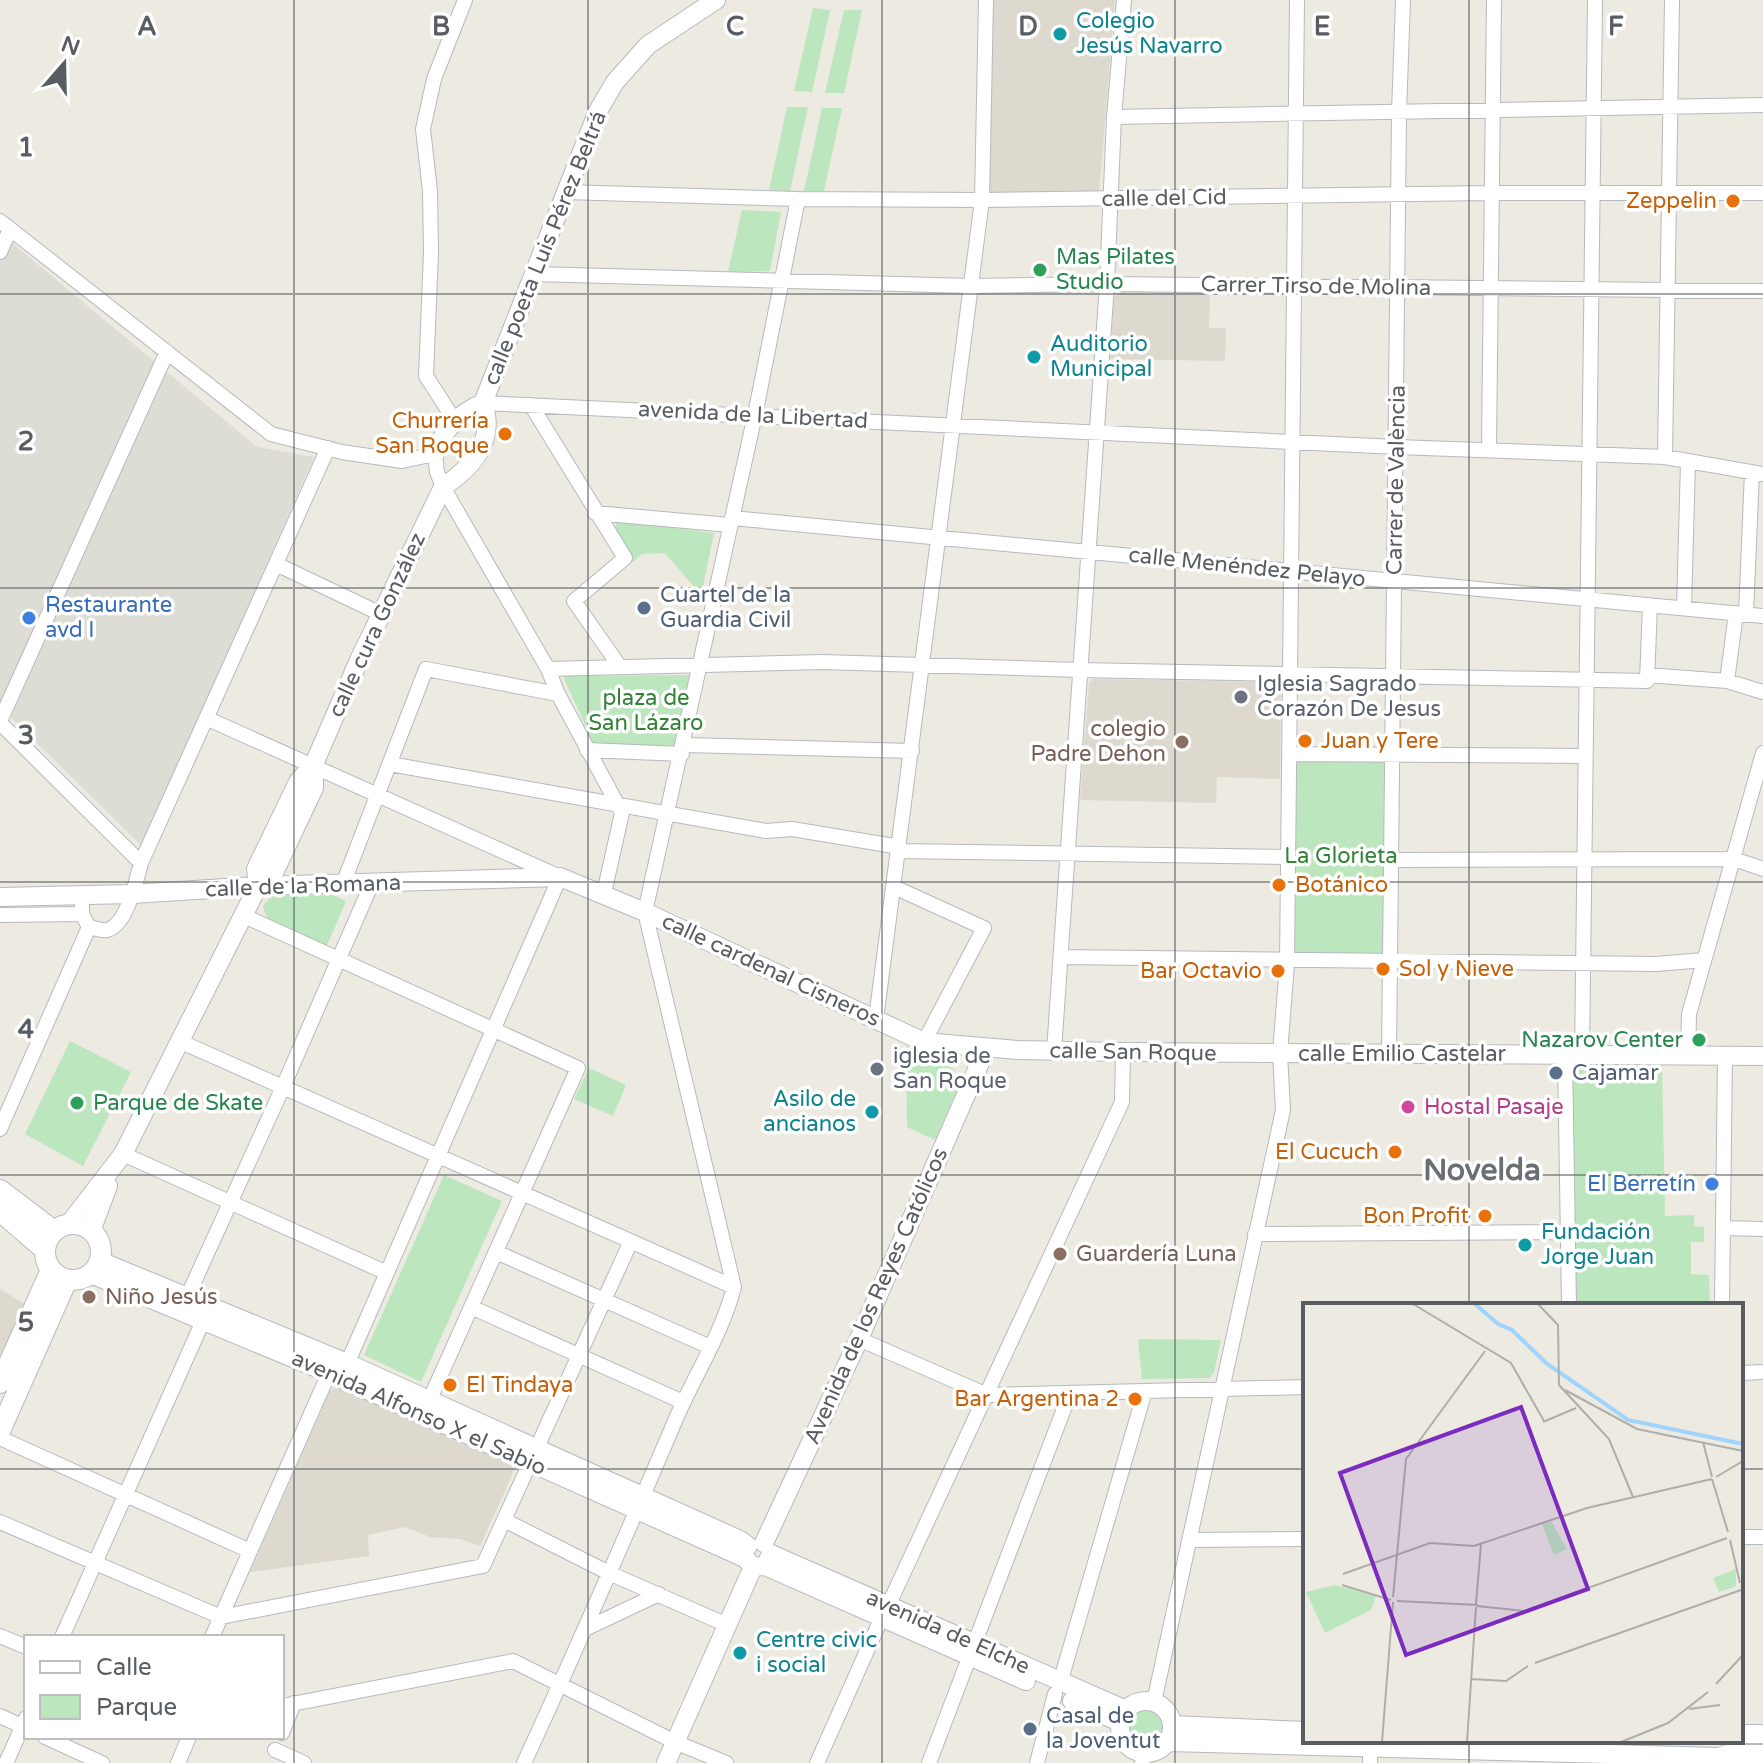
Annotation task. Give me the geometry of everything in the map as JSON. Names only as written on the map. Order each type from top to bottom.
[{"type":"main road","points":[[0,1431],[59,1275],[56,1235],[1,1194]]},
{"type":"main road","points":[[56,1235],[78,1224],[91,1231],[99,1241],[95,1268],[76,1281],[59,1275]]},
{"type":"main road","points":[[0,1383],[59,1275]]},
{"type":"street","points":[[455,421],[426,376],[431,252],[430,191],[423,129],[434,79],[465,0]]},
{"type":"street","name":"calle poeta Luis Pérez Beltrá","points":[[483,403],[598,111],[615,82],[648,45],[716,0]]},
{"type":"street","points":[[876,1019],[982,200],[986,0]]},
{"type":"street","points":[[1054,1051],[1124,0]]},
{"type":"street","points":[[1154,1702],[1283,1110],[1280,1053],[1287,960],[1297,0]]},
{"type":"street","name":"Carrer de València","points":[[1389,1054],[1399,113],[1403,0]]},
{"type":"street","points":[[1489,449],[1494,0]]},
{"type":"street","points":[[1569,1303],[1568,1232],[1574,1055],[1582,961],[1595,0]]},
{"type":"street","points":[[1665,457],[1672,0]]},
{"type":"street","points":[[1114,117],[1763,105]]},
{"type":"street","name":"calle del Cid","points":[[565,192],[798,199],[982,200],[1490,193],[1763,193]]},
{"type":"street","points":[[524,1763],[683,1402],[729,1307],[734,1287],[645,912],[755,415],[798,199]]},
{"type":"street","points":[[0,252],[5,225],[271,434],[402,461],[435,454]]},
{"type":"street","name":"Carrer Tirso de Molina","points":[[533,274],[971,286],[1107,284],[1763,291]]},
{"type":"street","points":[[141,863],[0,722],[167,352]]},
{"type":"street","points":[[443,487],[463,473],[475,458],[488,432],[483,403],[466,410],[440,441],[435,454],[437,472],[443,487],[548,669],[558,694],[622,813],[604,893]]},
{"type":"street","name":"avenida de la Libertad","points":[[483,403],[1665,457],[1758,473]]},
{"type":"street","points":[[531,405],[625,558],[574,601],[620,667]]},
{"type":"street","points":[[0,915],[84,912],[104,931],[116,926],[132,894],[141,863],[328,448]]},
{"type":"street","points":[[1684,608],[1688,462]]},
{"type":"street","points":[[1727,681],[1741,614],[1758,473]]},
{"type":"street","name":"calle cura González","points":[[91,1231],[119,1161],[258,886],[256,869],[298,782],[314,764],[381,614],[443,487]]},
{"type":"street","name":"calle Menéndez Pelayo","points":[[595,513],[939,537],[1763,616]]},
{"type":"street","points":[[276,564],[381,614]]},
{"type":"street","points":[[1647,678],[1650,605]]},
{"type":"street","points":[[548,669],[823,662],[1393,677],[1647,678],[1727,681],[1763,692]]},
{"type":"street","points":[[343,884],[426,669],[558,694]]},
{"type":"street","points":[[206,718],[560,877],[387,1273],[250,1551],[213,1635]]},
{"type":"street","points":[[587,750],[912,751]]},
{"type":"street","points":[[1688,1056],[1689,1014],[1761,769],[1763,753]]},
{"type":"street","points":[[1289,754],[1585,756]]},
{"type":"street","points":[[390,764],[766,831],[792,829],[899,849],[1288,857]]},
{"type":"street","points":[[1392,860],[1734,859],[1763,869]]},
{"type":"street","name":"calle de la Romana","points":[[0,897],[84,912],[132,894],[258,886],[560,877],[604,893]]},
{"type":"street","points":[[184,1304],[372,883]]},
{"type":"street","points":[[894,887],[984,928],[924,1042]]},
{"type":"street","name":"calle cardenal Cisneros","points":[[604,893],[924,1042],[986,1049]]},
{"type":"street","points":[[0,1129],[84,912]]},
{"type":"street","points":[[244,916],[578,1068],[427,1407]]},
{"type":"street","points":[[1061,957],[1656,964],[1704,960]]},
{"type":"street","points":[[179,1041],[734,1287]]},
{"type":"street","name":"calle San Roque","points":[[986,1049],[1280,1053]]},
{"type":"street","name":"Avenida de los Reyes Católicos","points":[[666,1763],[757,1556],[859,1339],[986,1049]]},
{"type":"street","points":[[817,1763],[1122,1102],[1123,1052]]},
{"type":"street","name":"calle Emilio Castelar","points":[[1280,1053],[1763,1056]]},
{"type":"street","points":[[1722,1303],[1725,1056]]},
{"type":"street","points":[[119,1161],[230,1203],[387,1273]]},
{"type":"street","name":"calle cura González","points":[[56,1235],[119,1161]]},
{"type":"street","points":[[1723,1228],[1763,1229]]},
{"type":"street","points":[[1255,1234],[1568,1232]]},
{"type":"street","points":[[0,1522],[221,1617],[483,1566],[631,1241]]},
{"type":"street","points":[[496,1252],[710,1347]]},
{"type":"street","name":"avenida Alfonso X el Sabio","points":[[95,1268],[427,1407],[640,1502],[740,1540],[757,1556]]},
{"type":"street","points":[[471,1307],[683,1402]]},
{"type":"street","points":[[63,1635],[206,1313]]},
{"type":"street","points":[[859,1339],[987,1395],[1303,1387]]},
{"type":"street","points":[[1743,1373],[1763,1372]]},
{"type":"street","points":[[1037,1763],[1145,1391]]},
{"type":"street","points":[[929,1763],[1070,1393]]},
{"type":"street","points":[[0,1438],[250,1551]]},
{"type":"street","points":[[504,1520],[609,1573],[727,1625]]},
{"type":"street","points":[[1190,1540],[1303,1539]]},
{"type":"street","name":"avenida de Elche","points":[[757,1556],[1123,1716]]},
{"type":"street","points":[[585,1629],[659,1594]]},
{"type":"street","points":[[0,1636],[24,1646]]},
{"type":"street","points":[[288,1704],[513,1661],[675,1742],[726,1763]]},
{"type":"street","points":[[1138,1702],[1154,1702],[1167,1711],[1170,1734],[1155,1752],[1143,1758],[1125,1743],[1121,1735],[1123,1716],[1138,1702]]},
{"type":"street","points":[[0,1716],[24,1724]]},
{"type":"street","points":[[6,1763],[24,1726]]},
{"type":"street","points":[[1170,1734],[1303,1731]]},
{"type":"street","points":[[1170,1734],[1370,1756],[1557,1759],[1719,1752],[1763,1754]]},
{"type":"street","points":[[49,1739],[94,1761]]},
{"type":"street","points":[[178,1763],[188,1739]]},
{"type":"street","points":[[277,1746],[304,1763]]},
{"type":"shaded area","points":[[992,0],[1115,0],[1099,193],[986,194]]},
{"type":"shaded area","points":[[0,233],[257,447],[314,457],[142,846],[0,707]]},
{"type":"shaded area","points":[[1120,292],[1210,293],[1209,328],[1226,328],[1225,361],[1110,359],[1114,297]]},
{"type":"shaded area","name":"colegio Padre Dehon","points":[[1094,679],[1275,682],[1281,688],[1280,779],[1217,777],[1216,803],[1080,800],[1089,683]]},
{"type":"shaded area","points":[[0,1289],[26,1305],[0,1363]]},
{"type":"shaded area","points":[[339,1387],[511,1464],[513,1473],[480,1546],[460,1539],[430,1537],[405,1527],[368,1535],[369,1556],[250,1572],[330,1391]]},
{"type":"green space","points":[[813,8],[830,10],[812,92],[794,91]]},
{"type":"green space","points":[[844,10],[862,10],[844,93],[825,93]]},
{"type":"green space","points":[[787,107],[808,107],[790,191],[769,190]]},
{"type":"green space","points":[[822,108],[842,108],[824,191],[804,191]]},
{"type":"green space","points":[[742,210],[781,212],[770,271],[728,272]]},
{"type":"green space","points":[[617,521],[714,533],[701,595],[665,553],[642,554],[633,562],[614,531]]},
{"type":"green space","name":"plaza de San Lázaro","points":[[691,675],[676,750],[594,745],[563,676]]},
{"type":"green space","name":"La Glorieta","points":[[1296,759],[1388,759],[1386,953],[1293,955]]},
{"type":"green space","points":[[272,895],[333,895],[346,901],[326,948],[267,918],[263,906]]},
{"type":"green space","name":"Parque de Skate","points":[[70,1041],[131,1072],[83,1166],[25,1134]]},
{"type":"green space","points":[[906,1046],[954,1069],[959,1085],[935,1140],[907,1127]]},
{"type":"green space","points":[[1662,1066],[1665,1216],[1694,1215],[1694,1226],[1704,1227],[1704,1242],[1691,1242],[1691,1274],[1709,1275],[1710,1303],[1574,1303],[1572,1067]]},
{"type":"green space","points":[[589,1068],[626,1085],[613,1116],[574,1099]]},
{"type":"green space","points":[[444,1175],[502,1201],[421,1382],[364,1355]]},
{"type":"green space","points":[[1138,1339],[1221,1340],[1214,1373],[1209,1378],[1142,1379]]},
{"type":"green space","points":[[1146,1705],[1161,1711],[1167,1726],[1161,1741],[1146,1747],[1131,1741],[1125,1726],[1131,1711]]},
{"type":"place","name":"Colegio Jesús Navarro","points":[[1060,34]]},
{"type":"place","name":"Zeppelin","points":[[1733,201]]},
{"type":"place","name":"Mas Pilates Studio","points":[[1040,270]]},
{"type":"place","name":"Auditorio Municipal","points":[[1034,357]]},
{"type":"place","name":"Churrería San Roque","points":[[505,434]]},
{"type":"place","name":"Cuartel de la Guardia Civil","points":[[644,608]]},
{"type":"place","name":"Restaurante avd I","points":[[29,618]]},
{"type":"place","name":"Iglesia Sagrado Corazón De Jesus","points":[[1241,697]]},
{"type":"place","name":"Juan y Tere","points":[[1305,741]]},
{"type":"place","name":"colegio Padre Dehon","points":[[1182,742]]},
{"type":"place","name":"Botánico","points":[[1279,885]]},
{"type":"place","name":"Sol y Nieve","points":[[1383,969]]},
{"type":"place","name":"Bar Octavio","points":[[1278,971]]},
{"type":"place","name":"Nazarov Center","points":[[1699,1040]]},
{"type":"place","name":"iglesia de San Roque","points":[[877,1069]]},
{"type":"place","name":"Cajamar","points":[[1556,1073]]},
{"type":"place","name":"Parque de Skate","points":[[77,1103]]},
{"type":"place","name":"Hostal Pasaje","points":[[1408,1107]]},
{"type":"place","name":"Asilo de ancianos","points":[[872,1112]]},
{"type":"place","name":"El Cucuch","points":[[1395,1152]]},
{"type":"place","name":"El Berretín","points":[[1712,1184]]},
{"type":"place","name":"Bon Profit","points":[[1485,1216]]},
{"type":"place","name":"Fundación Jorge Juan","points":[[1525,1245]]},
{"type":"place","name":"Guardería Luna","points":[[1060,1254]]},
{"type":"place","name":"Niño Jesús","points":[[89,1297]]},
{"type":"place","name":"El Tindaya","points":[[450,1385]]},
{"type":"place","name":"Bar Argentina 2","points":[[1135,1399]]},
{"type":"place","name":"Centre civic i social","points":[[740,1653]]},
{"type":"place","name":"Casal de la Joventut","points":[[1030,1729]]},
{"type":"district","name":"Novelda","points":[[1482,1170]]}]
